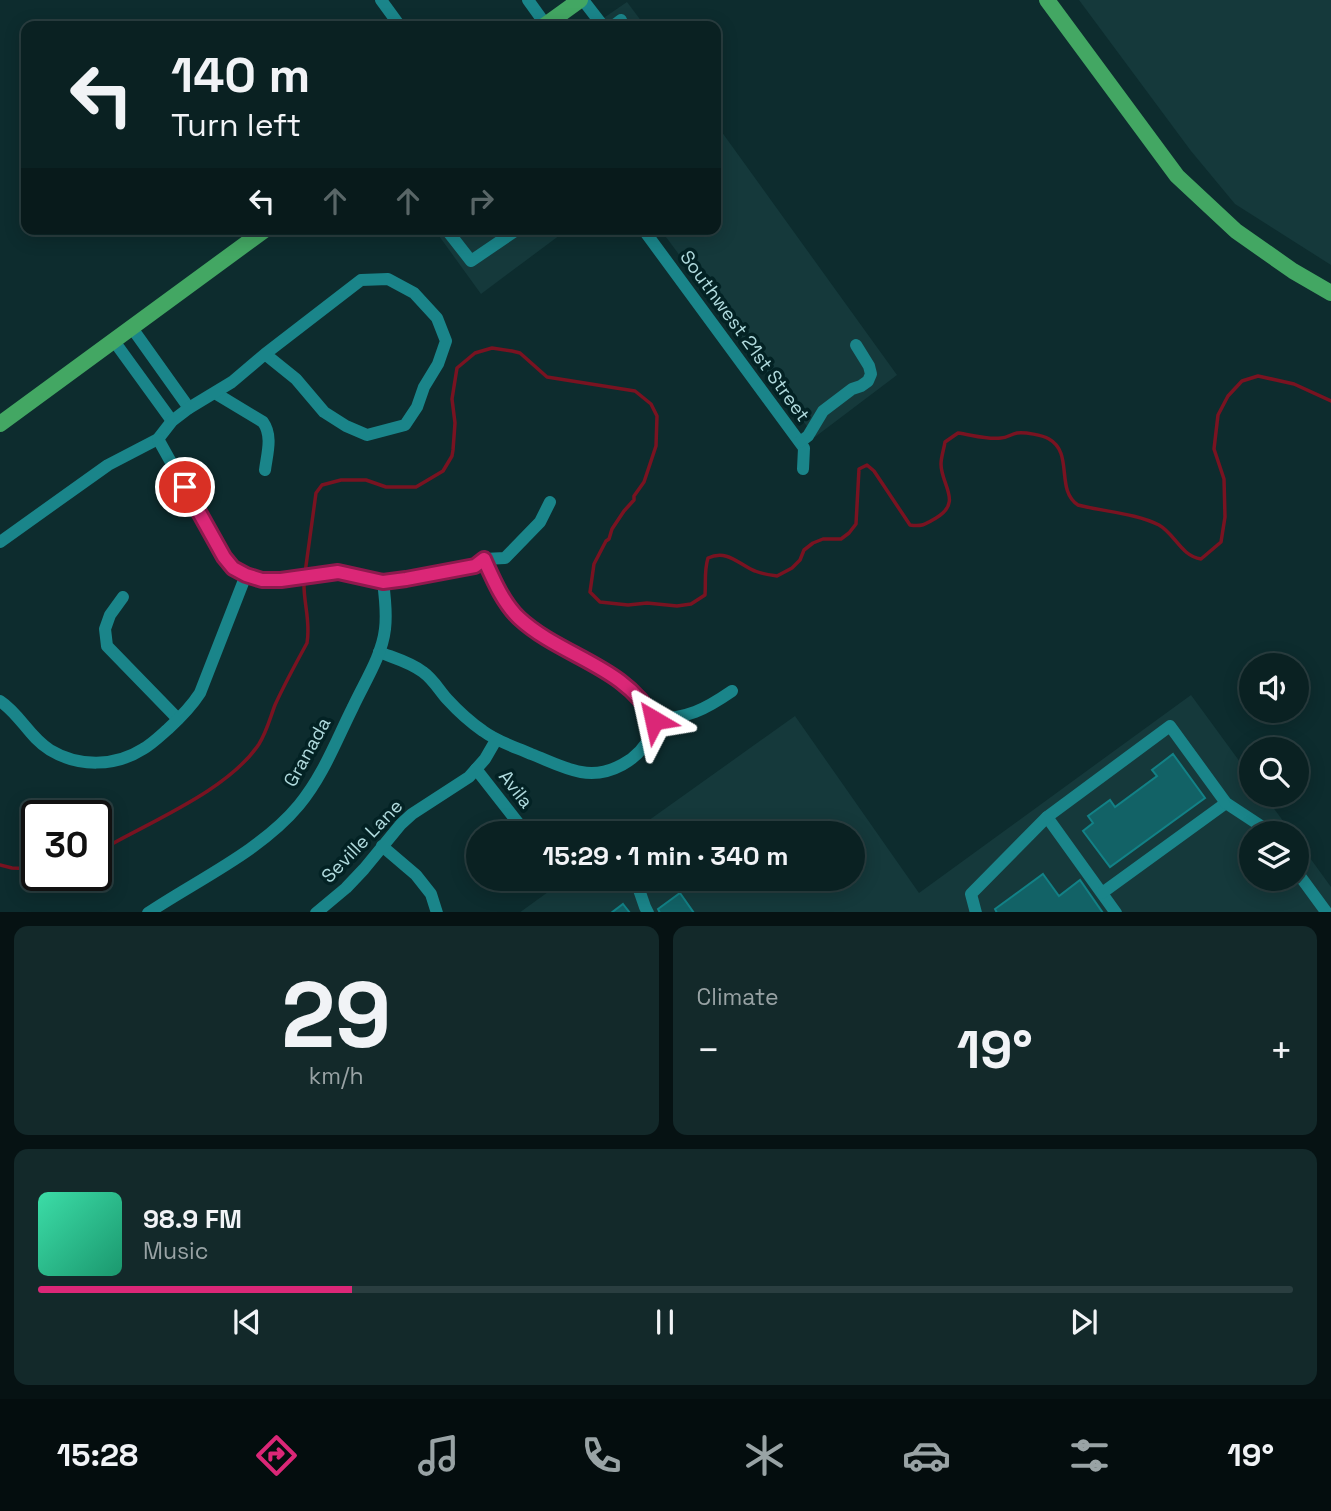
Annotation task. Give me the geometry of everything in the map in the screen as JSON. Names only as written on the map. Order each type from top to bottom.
[{"type":"main road","points":[[552,21],[582,0]]},
{"type":"main road","points":[[1047,0],[1177,176],[1236,231],[1293,271],[1331,293]]},
{"type":"main road","points":[[0,424],[258,235]]},
{"type":"street","points":[[382,0],[397,21]]},
{"type":"street","points":[[528,0],[542,21]]},
{"type":"street","points":[[582,0],[599,21]]},
{"type":"street","points":[[451,235],[471,261],[508,235]]},
{"type":"street","name":"Southwest 21st Street","points":[[647,235],[800,442],[804,448],[803,468]]},
{"type":"street","points":[[0,542],[108,465],[158,439],[172,421],[232,382],[265,354],[361,280],[388,279],[414,293],[437,318],[446,341],[438,364],[405,425],[367,435],[324,412],[296,379],[265,354]]},
{"type":"street","points":[[132,328],[189,408]]},
{"type":"street","points":[[114,341],[172,421]]},
{"type":"street","points":[[800,442],[808,436],[823,411],[852,389],[868,381],[871,374],[869,366],[856,345]]},
{"type":"street","points":[[215,393],[263,422],[268,429],[265,470]]},
{"type":"street","points":[[158,439],[224,557],[233,568],[262,580],[338,572],[383,582],[475,566],[484,559],[505,558],[540,522],[550,502]]},
{"type":"street","points":[[379,652],[422,671],[465,717],[496,740],[580,772],[593,773],[616,767],[636,755],[653,732],[654,720],[648,708],[621,681],[547,640],[521,620],[509,605],[484,559]]},
{"type":"street","points":[[0,701],[8,706],[27,730],[63,757],[86,762],[116,761],[143,749],[193,705],[246,575]]},
{"type":"street","name":"Granada","points":[[148,912],[212,874],[258,842],[299,805],[327,762],[379,652],[385,631],[383,582]]},
{"type":"street","points":[[123,597],[110,615],[105,629],[107,646],[178,719]]},
{"type":"street","points":[[654,720],[680,718],[709,707],[732,691]]},
{"type":"street","points":[[976,912],[971,894],[1047,817],[1170,726],[1226,803],[1253,821]]},
{"type":"street","name":"Seville Lane","points":[[316,912],[346,888],[412,814],[469,777],[485,759],[496,740]]},
{"type":"street","name":"Avila","points":[[476,769],[517,821]]},
{"type":"street","points":[[1102,893],[1226,803]]},
{"type":"street","points":[[1047,817],[1116,912]]},
{"type":"street","points":[[382,846],[416,875],[431,894],[437,912]]},
{"type":"street","points":[[1309,888],[1327,912]]},
{"type":"street","points":[[639,891],[648,912]]},
{"type":"shaded area","points":[[1079,0],[1331,0],[1331,265],[1235,204],[1191,151]]},
{"type":"shaded area","points":[[627,2],[641,21],[599,21]]},
{"type":"shaded area","points":[[721,131],[897,375],[815,437],[664,235],[721,235]]},
{"type":"shaded area","points":[[438,235],[560,235],[481,294]]},
{"type":"shaded area","points":[[1191,695],[1239,761],[1239,807],[1273,807],[1283,821],[1239,821],[1239,891],[1309,891],[1309,857],[1331,887],[1331,912],[520,912],[549,891],[865,891],[865,821],[648,821],[795,716],[919,893]]},
{"type":"building","points":[[1173,754],[1205,798],[1110,867],[1083,831],[1093,823],[1088,816],[1110,800],[1115,807],[1157,776],[1152,770]]},
{"type":"building","points":[[1043,874],[1059,896],[1080,880],[1102,912],[996,912],[995,909]]},
{"type":"building","points":[[680,893],[693,912],[660,912],[658,909]]},
{"type":"building","points":[[623,904],[629,912],[612,912]]},
{"type":"waterway","points":[[305,573],[316,493],[322,485],[341,480],[366,480],[386,487],[416,487],[443,471],[453,450],[455,423],[452,399],[457,368],[475,353],[492,348],[520,353],[547,377],[635,391],[651,404],[657,416],[656,446],[644,482],[612,529],[594,564],[590,592],[600,602],[628,605],[691,604],[705,595],[708,558],[715,556],[722,555],[733,559],[763,574],[777,576],[792,568],[800,560],[804,550],[813,543],[823,539],[841,539],[856,524],[859,469],[867,465],[874,471],[910,525],[929,522],[948,506],[949,493],[941,459],[945,442],[958,433],[985,438],[1024,433],[1049,439],[1061,453],[1067,490],[1078,505],[1150,521],[1165,529],[1188,554],[1201,559],[1221,542],[1225,517],[1224,479],[1214,449],[1218,415],[1228,396],[1242,381],[1258,376],[1294,384],[1331,401]]},
{"type":"waterway","points":[[112,844],[207,792],[245,761],[259,744],[275,705],[307,643],[304,581]]},
{"type":"waterway","points":[[0,865],[21,868]]},
{"type":"route","points":[[185,487],[224,557],[233,568],[262,580],[338,572],[383,582],[475,566],[484,559],[498,587],[521,620],[547,640],[621,681],[648,708],[654,720]]}]
